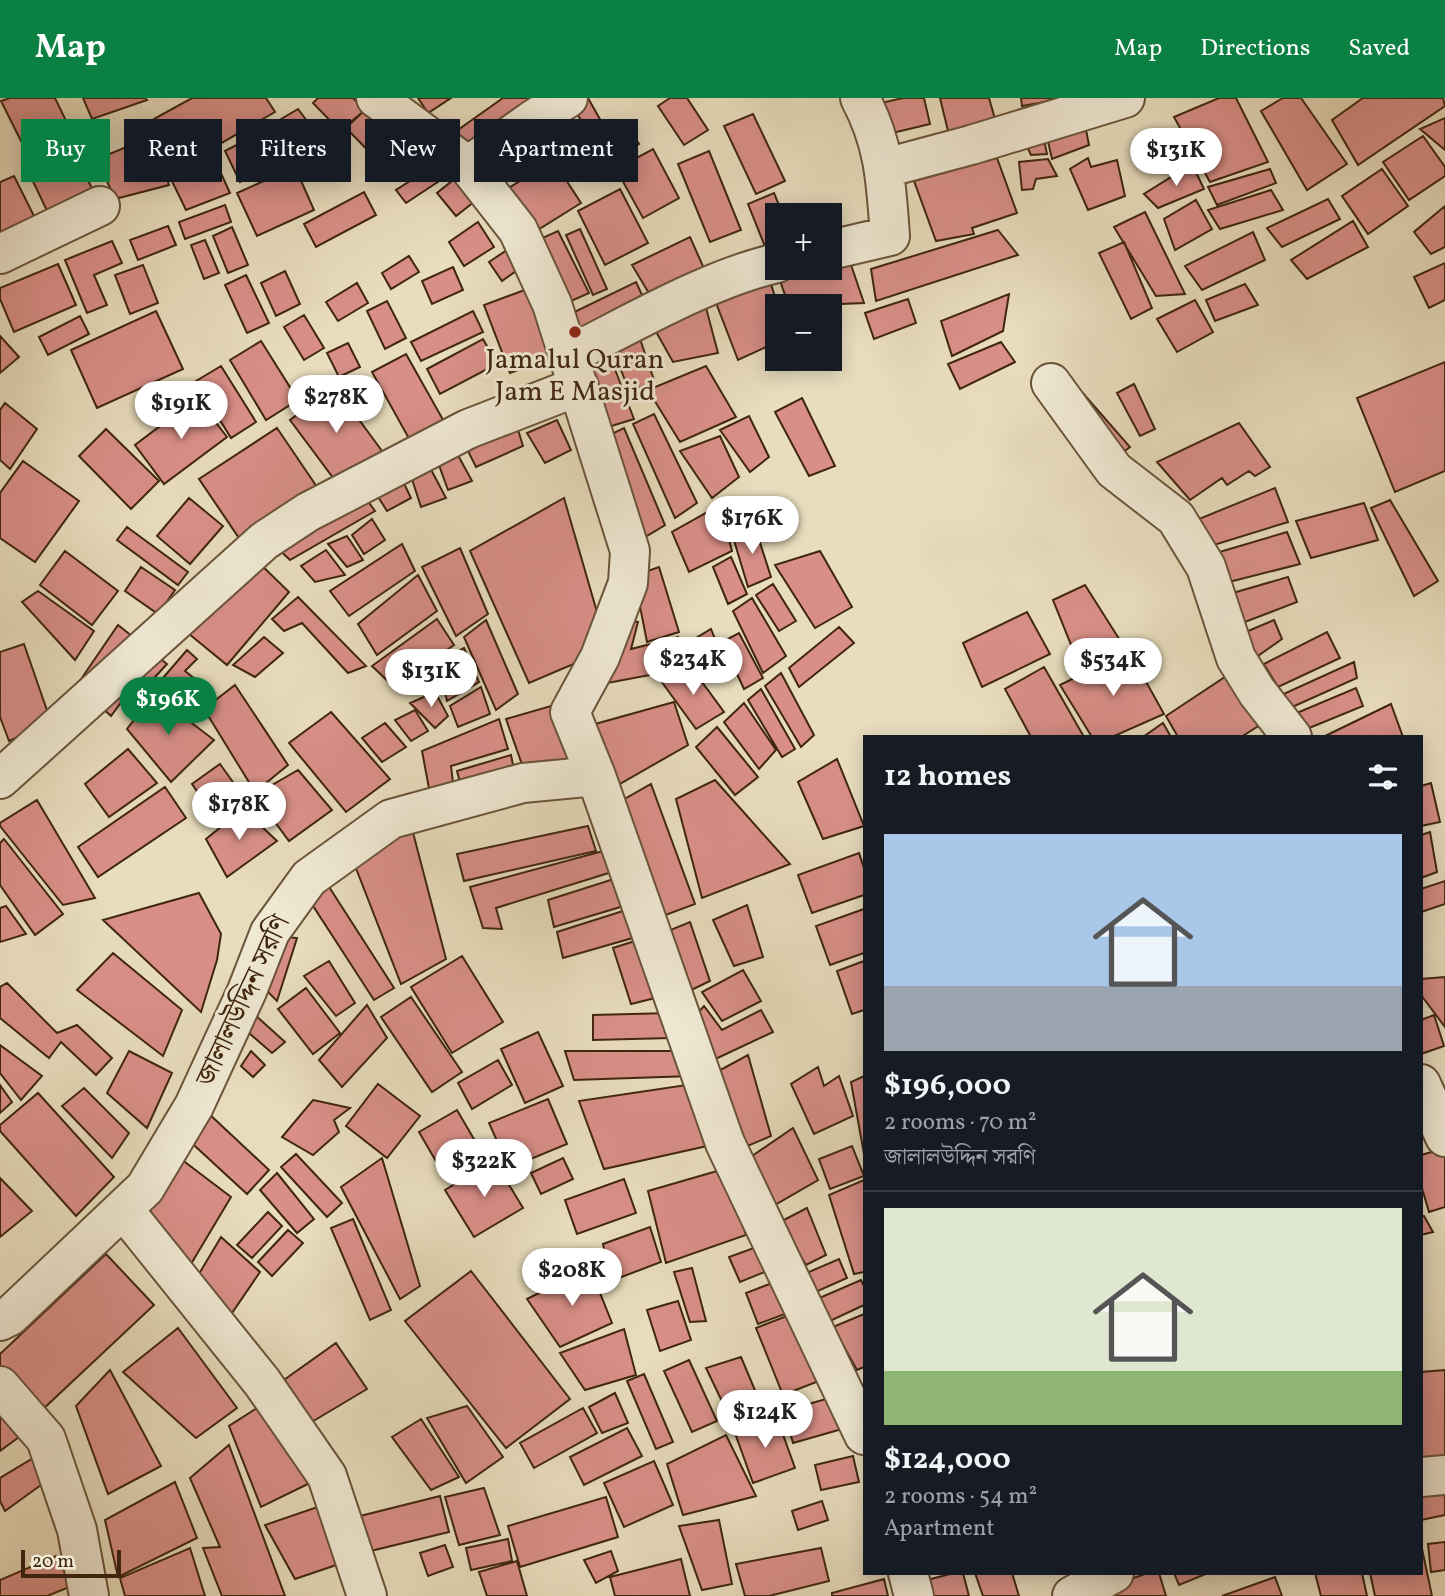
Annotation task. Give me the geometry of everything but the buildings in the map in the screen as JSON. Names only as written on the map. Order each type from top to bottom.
[{"type":"street","points":[[376,98],[468,166],[518,229],[552,304],[631,551],[628,583],[600,657],[570,712],[596,776],[725,1143],[863,1433]]},
{"type":"street","points":[[468,166],[568,98]]},
{"type":"street","points":[[842,247],[890,236],[885,168],[873,123],[860,98]]},
{"type":"street","points":[[885,168],[1125,98]]},
{"type":"street","points":[[0,254],[100,206]]},
{"type":"street","points":[[0,779],[264,541],[308,512],[468,429],[574,370],[685,298],[765,265]]},
{"type":"street","points":[[1051,383],[1114,470],[1176,518],[1206,567],[1236,657],[1256,692],[1290,735]]},
{"type":"street","name":"জালালউদ্দিন সরণি","points":[[0,1321],[10,1316],[145,1188],[194,1106],[247,991],[270,932],[309,878],[391,818],[523,783],[596,776]]},
{"type":"street","points":[[1423,1088],[1445,1136]]},
{"type":"street","points":[[123,1209],[262,1382],[327,1476],[367,1596]]},
{"type":"street","points":[[0,1386],[46,1439],[77,1530],[89,1596]]},
{"type":"street","points":[[1423,1478],[1445,1475]]},
{"type":"street","points":[[909,1575],[914,1596]]},
{"type":"street","points":[[1072,1596],[1110,1575]]},
{"type":"place","name":"Jamalul Quran Jam E Masjid","points":[[575,332]]}]
